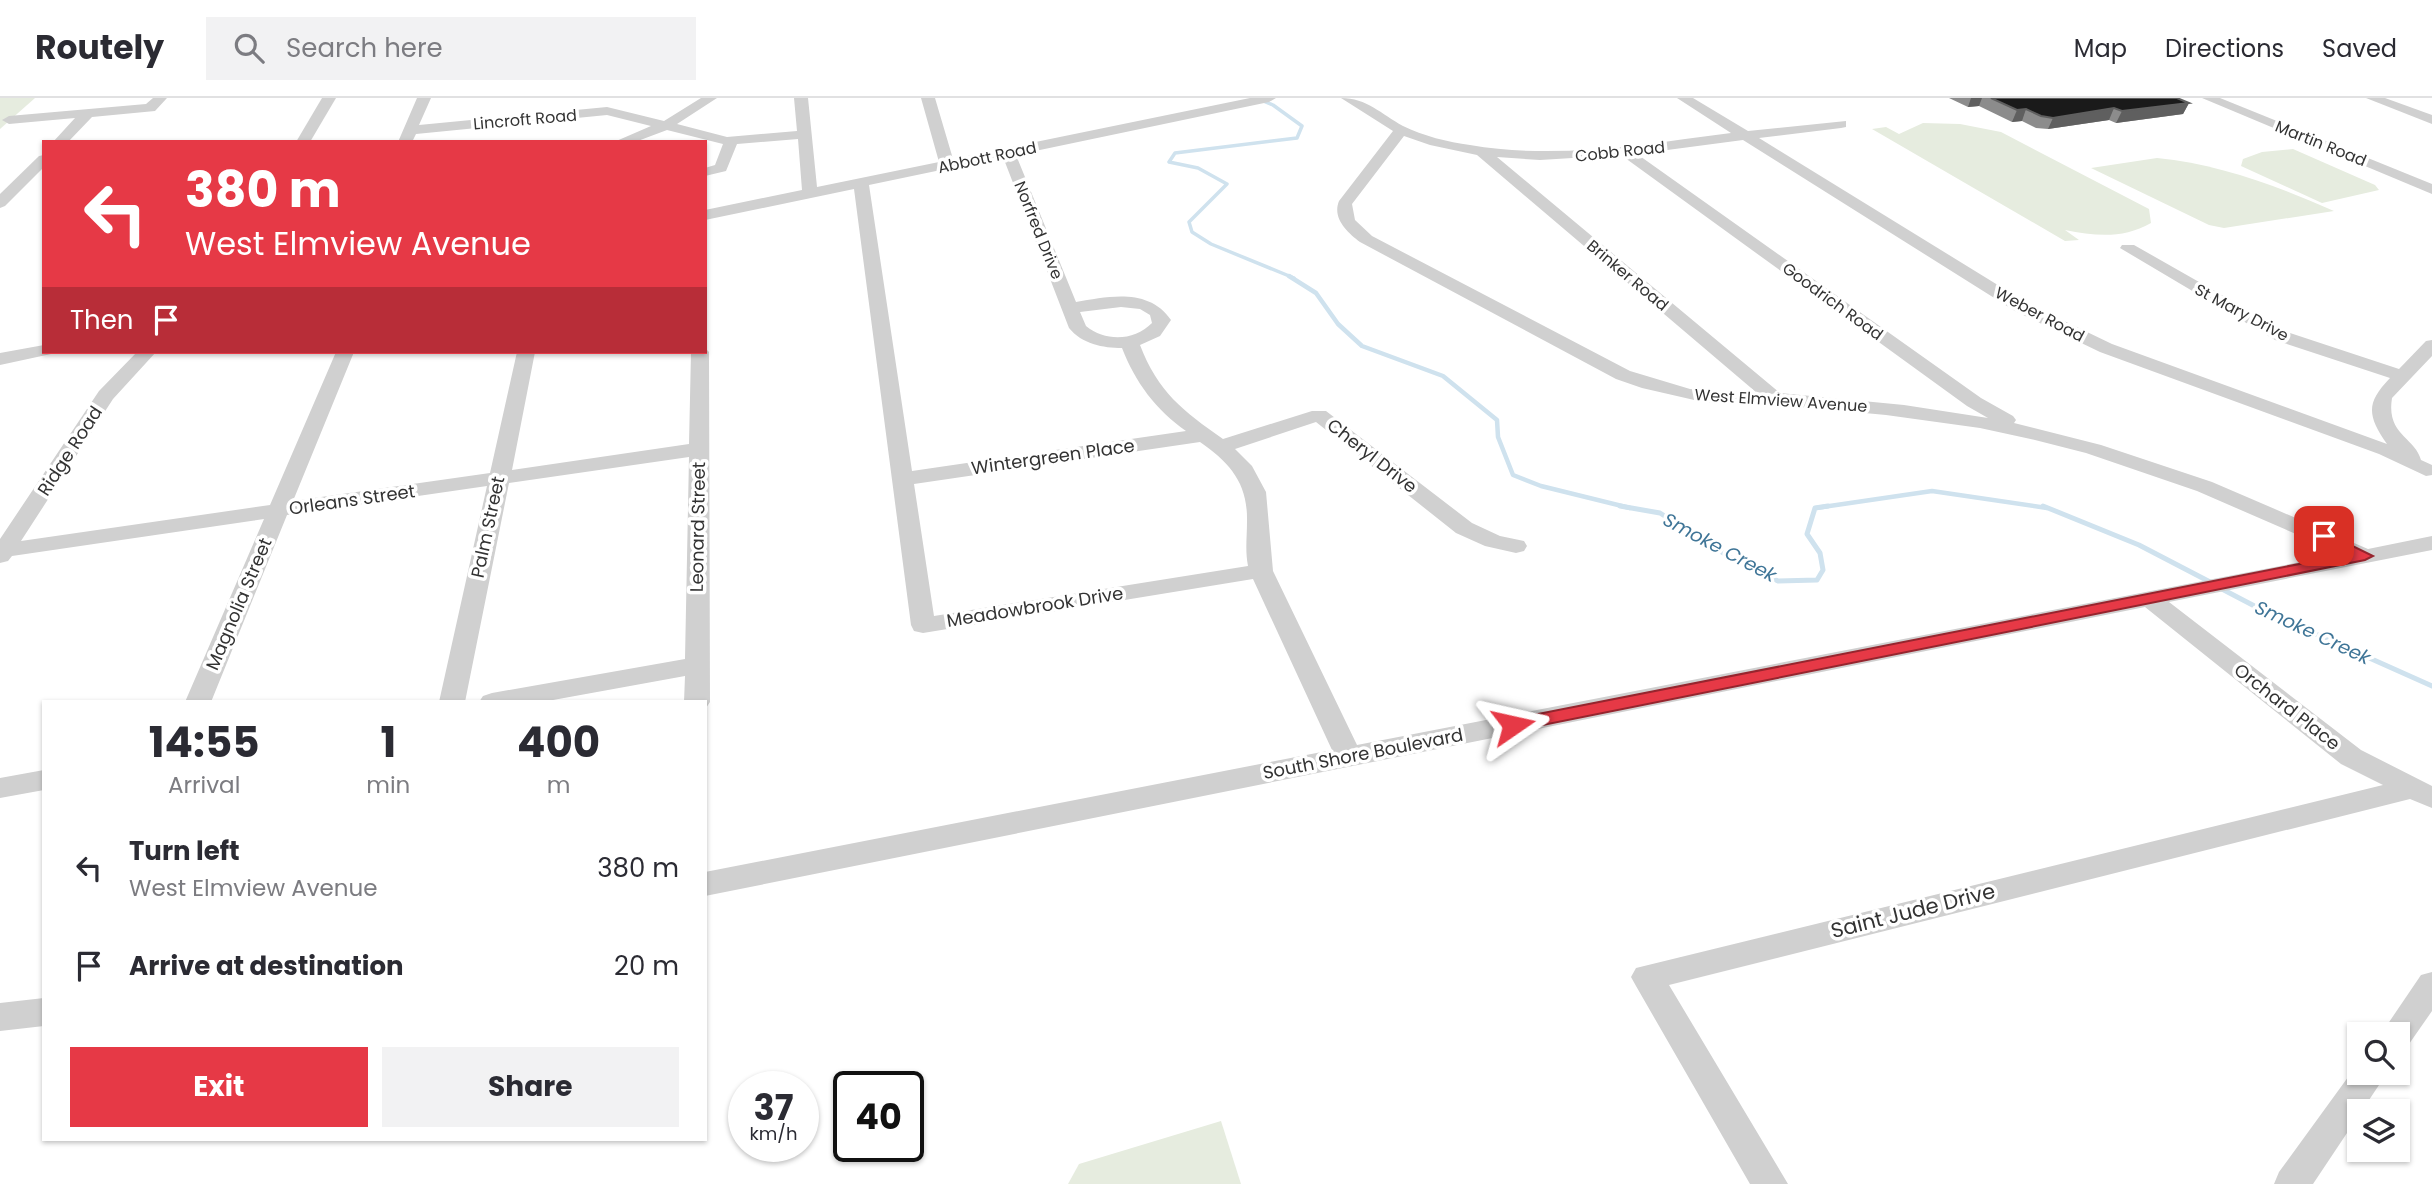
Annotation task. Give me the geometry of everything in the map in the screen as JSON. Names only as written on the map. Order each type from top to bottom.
[{"type":"street","points":[[304,140],[328,98]]},
{"type":"street","points":[[407,136],[424,98]]},
{"type":"street","points":[[626,140],[665,126],[710,98]]},
{"type":"street","points":[[801,98],[810,194]]},
{"type":"street","points":[[928,98],[947,165]]},
{"type":"street","name":"Abbott Road","points":[[707,215],[1269,98]]},
{"type":"street","points":[[1348,98],[1401,130]]},
{"type":"street","name":"Weber Road","points":[[1684,98],[2021,307],[2064,329],[2135,359],[2386,450],[2429,472]]},
{"type":"street","name":"Martin Road","points":[[2209,98],[2432,189]]},
{"type":"street","points":[[2373,98],[2432,120]]},
{"type":"street","points":[[9,120],[150,108],[158,99]]},
{"type":"street","name":"Lincroft Road","points":[[407,136],[607,111],[732,140],[805,134]]},
{"type":"street","points":[[62,140],[87,114]]},
{"type":"street","name":"Cobb Road","points":[[1401,130],[1441,144],[1482,152],[1562,156],[1841,124]]},
{"type":"street","name":"West Elmview Avenue","points":[[1401,130],[1344,205],[1345,218],[1361,236],[1623,375],[1662,388],[1710,398],[1774,398],[1923,413],[2049,437],[2122,458],[2221,492],[2365,556]]},
{"type":"street","points":[[707,172],[721,169],[732,140]]},
{"type":"street","name":"Goodrich Road","points":[[1624,151],[1974,402],[2003,419],[2049,437]]},
{"type":"street","name":"Norfred Drive","points":[[1008,152],[1082,332],[1099,340],[1129,341],[1147,337],[1161,325],[1160,314],[1145,305],[1123,302],[1072,307]]},
{"type":"street","name":"Brinker Road","points":[[1482,152],[1774,398]]},
{"type":"street","points":[[0,204],[42,161]]},
{"type":"street","name":"Meadowbrook Drive","points":[[861,183],[923,625],[1261,571]]},
{"type":"street","name":"St Mary Drive","points":[[2127,248],[2281,335],[2402,376]]},
{"type":"street","points":[[1129,341],[1146,383],[1178,416],[1241,466],[1256,495],[1260,528],[1257,559],[1261,571],[1349,757]]},
{"type":"street","points":[[2429,472],[2401,447],[2382,418],[2380,407],[2383,397],[2432,345]]},
{"type":"street","points":[[0,359],[42,351]]},
{"type":"street","name":"Ridge Road","points":[[2,553],[106,395],[145,354]]},
{"type":"street","name":"Magnolia Street","points":[[199,700],[344,354]]},
{"type":"street","name":"Palm Street","points":[[452,700],[526,354]]},
{"type":"street","name":"Leonard Street","points":[[697,700],[700,354]]},
{"type":"street","name":"Cheryl Drive","points":[[1212,441],[1319,415],[1464,528],[1493,541],[1516,546]]},
{"type":"street","name":"Wintergreen Place","points":[[902,479],[1212,441]]},
{"type":"street","name":"Orleans Street","points":[[2,553],[699,449]]},
{"type":"street","name":"South Shore Boulevard","points":[[707,884],[2431,545]]},
{"type":"street","name":"Orchard Place","points":[[2151,600],[2351,757],[2422,793]]},
{"type":"street","points":[[503,700],[697,665]]},
{"type":"street","points":[[0,788],[42,780]]},
{"type":"street","name":"Saint Jude Drive","points":[[1770,1184],[1647,977],[2422,793]]},
{"type":"street","points":[[2406,1022],[2432,985]]},
{"type":"street","points":[[0,1017],[42,1012]]},
{"type":"street","points":[[2291,1184],[2361,1085]]},
{"type":"shaded area","points":[[0,98],[35,98],[0,129]]},
{"type":"shaded area","points":[[1923,123],[1960,124],[2001,132],[2149,209],[2151,223],[2130,232],[2109,235],[2065,230],[2079,240],[2065,241],[1872,129],[1886,127],[1899,134]]},
{"type":"shaded area","points":[[2293,149],[2375,185],[2379,190],[2322,203],[2241,166],[2243,159],[2262,152]]},
{"type":"shaded area","points":[[2157,158],[2203,165],[2247,177],[2334,211],[2224,228],[2209,225],[2091,168]]},
{"type":"shaded area","points":[[1221,1121],[1241,1184],[1068,1184],[1079,1164]]},
{"type":"building","points":[[1991,98],[2177,98],[2189,103],[2122,111],[2114,108],[2053,118],[2026,109],[2017,110]]},
{"type":"waterway","name":"Smoke Creek","points":[[1256,98],[1273,105],[1302,126],[1297,138],[1175,153],[1169,162],[1198,168],[1227,184],[1189,222],[1192,232],[1211,244],[1294,278]]},
{"type":"waterway","name":"Smoke Creek","points":[[1289,276],[1316,293],[1338,324],[1362,346],[1443,376],[1497,420],[1498,437],[1513,475],[1541,486],[1627,507]]},
{"type":"waterway","name":"Smoke Creek","points":[[1816,508],[1932,491],[2047,508]]},
{"type":"waterway","name":"Smoke Creek","points":[[1620,506],[1627,507]]},
{"type":"waterway","name":"Smoke Creek","points":[[1627,507],[1660,513],[1731,558],[1778,581],[1817,580],[1823,570],[1820,553],[1807,534],[1815,508],[1828,506]]},
{"type":"waterway","name":"Smoke Creek","points":[[2043,506],[2139,545],[2212,583]]},
{"type":"waterway","name":"Smoke Creek","points":[[2220,588],[2264,611],[2432,686]]},
{"type":"route","points":[[1513,725],[2365,556],[2324,536]]}]
